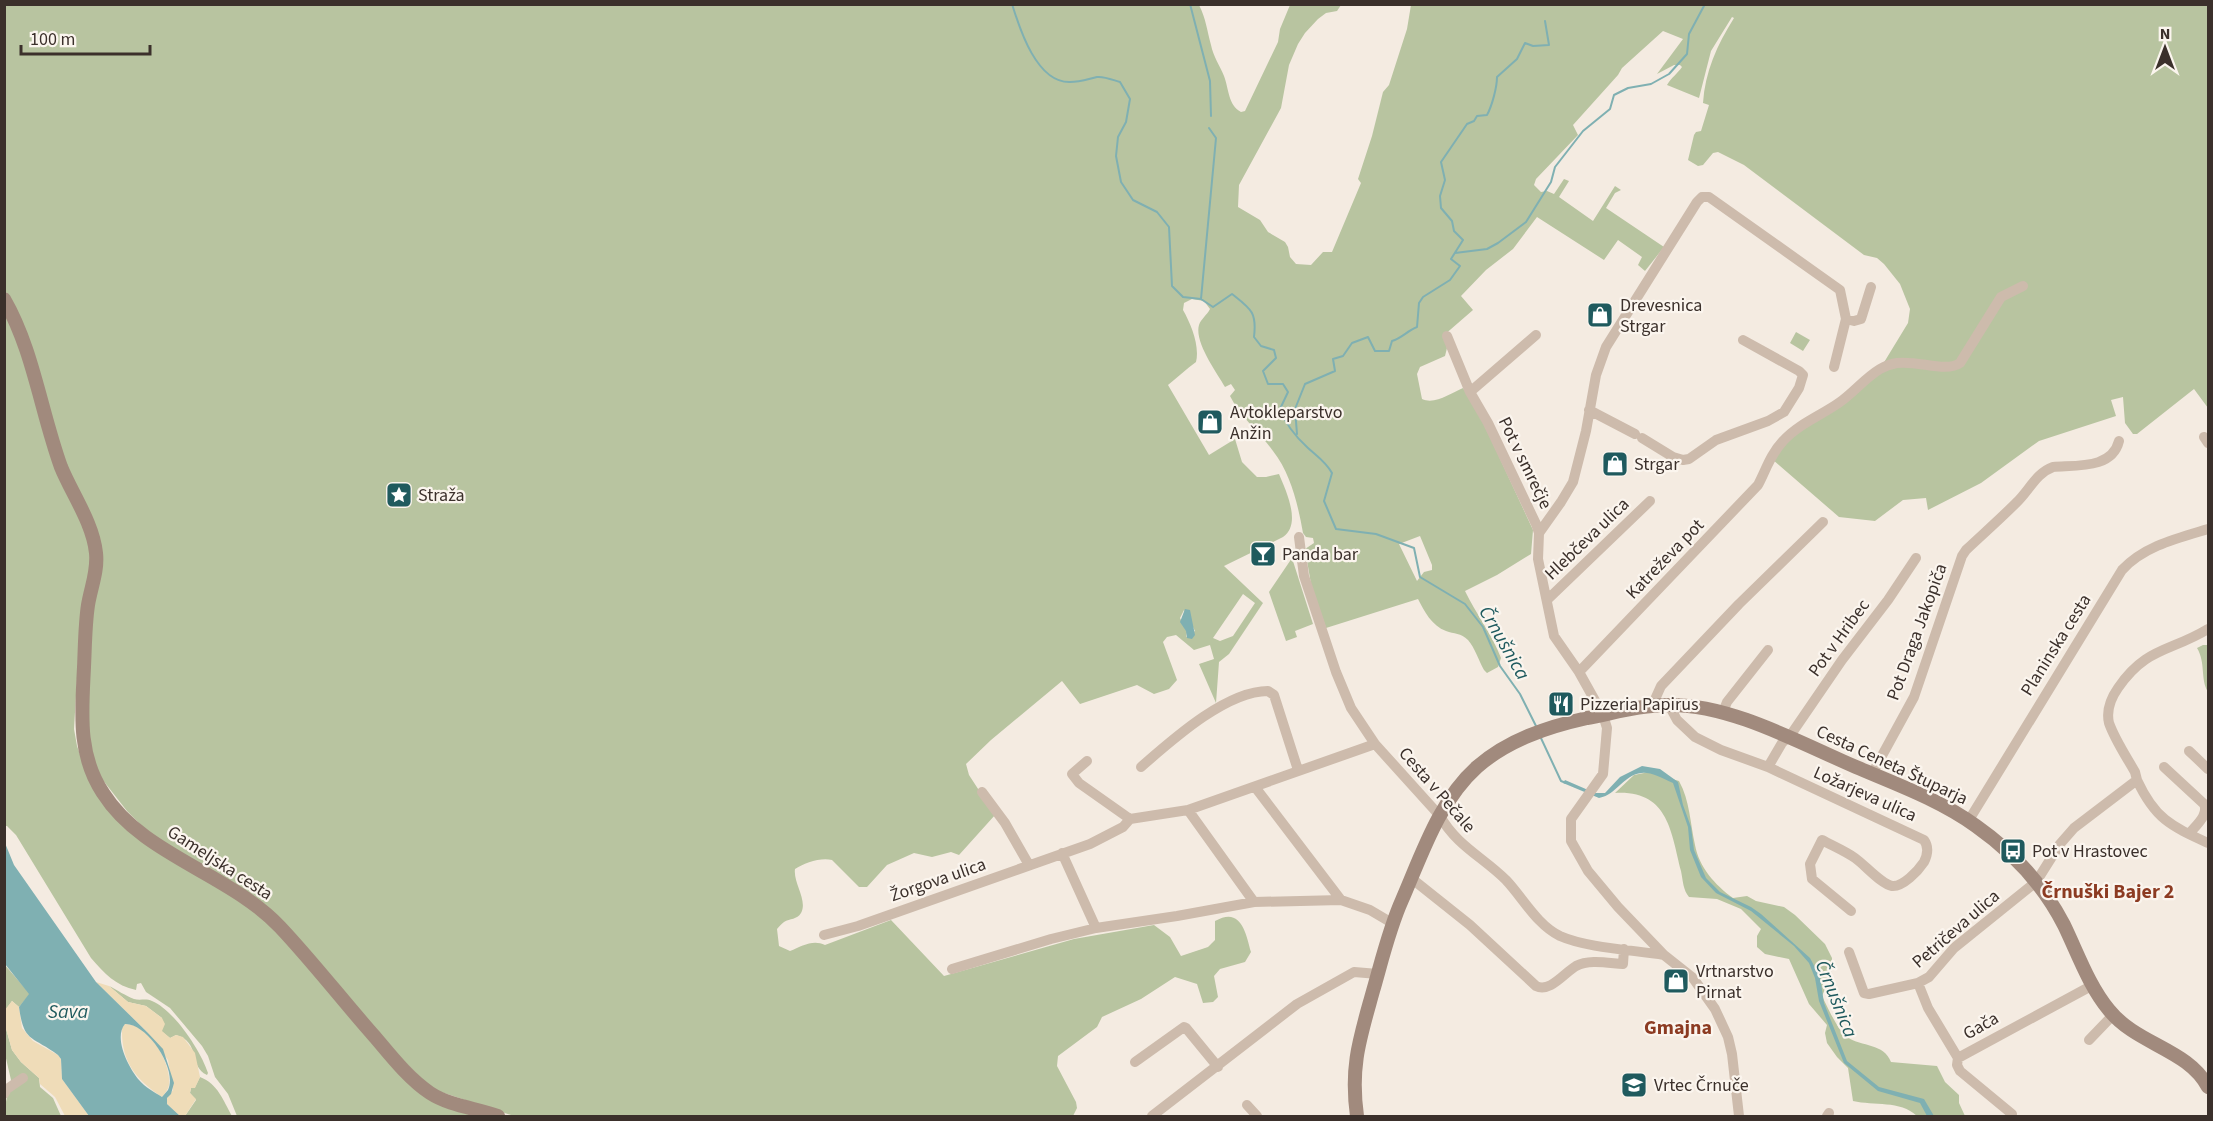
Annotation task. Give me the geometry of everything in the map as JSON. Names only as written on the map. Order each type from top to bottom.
[{"type":"street","points":[[1539,533],[1562,502],[1572,482],[1596,375],[1606,347],[1671,242],[1702,197],[1709,198],[1838,287],[1842,294],[1846,319],[1834,367]]},
{"type":"street","name":"Katreževa pot","points":[[1580,672],[1758,485],[1775,450],[1790,434],[1840,402],[1886,366],[1906,362],[1946,368],[1960,363],[2001,297],[2023,286]]},
{"type":"street","points":[[1846,319],[1854,321],[1861,319],[1871,287]]},
{"type":"street","name":"Gameljska cesta","points":[[4,299],[18,326],[61,466],[95,545],[96,564],[88,607],[82,725],[84,746],[95,779],[118,814],[147,837],[236,891],[271,918],[387,1051],[424,1088],[448,1102],[498,1116]]},
{"type":"street","points":[[1470,393],[1536,335]]},
{"type":"street","name":"Pot v smrečje","points":[[1447,336],[1470,393],[1488,423],[1539,533],[1538,559],[1554,636],[1580,672],[1608,728],[1605,768],[1591,793],[1571,819],[1571,841],[1588,871],[1618,908],[1664,955],[1693,978],[1715,1009],[1728,1037],[1739,1116]]},
{"type":"street","points":[[1589,410],[1673,458],[1683,460],[1694,456],[1716,440],[1768,421],[1784,412],[1799,388],[1803,375],[1799,371],[1743,340]]},
{"type":"street","name":"Pot Draga Jakopiča","points":[[1872,774],[1914,697],[1962,556],[2018,501],[2040,474],[2054,467],[2096,464],[2115,453],[2119,441]]},
{"type":"street","name":"Hlebčeva ulica","points":[[1547,600],[1650,501]]},
{"type":"street","points":[[1652,706],[1661,686],[1739,604],[1823,522]]},
{"type":"street","name":"Planinska cesta","points":[[1969,820],[2122,570],[2140,556],[2160,545],[2208,529]]},
{"type":"street","name":"Cesta v Pečale","points":[[1299,537],[1304,576],[1336,672],[1351,708],[1375,744],[1440,816],[1446,828],[1505,879],[1545,925],[1560,936],[1664,955]]},
{"type":"street","name":"Pot v Hribec","points":[[1768,767],[1778,749],[1916,558]]},
{"type":"street","points":[[2208,629],[2143,660],[2129,673],[2111,700],[2109,707],[2109,721],[2154,811],[2189,834],[2208,843]]},
{"type":"street","points":[[1723,712],[1727,702],[1768,650]]},
{"type":"street","points":[[1141,767],[1172,740],[1213,710],[1231,701],[1268,691],[1274,695],[1278,705],[1298,770]]},
{"type":"street","points":[[1669,705],[1677,720],[1695,737],[1721,750],[1768,767]]},
{"type":"street","name":"Cesta Ceneta Štuparja","points":[[1357,1116],[1354,1095],[1355,1059],[1392,923],[1440,816],[1461,785],[1478,767],[1507,746],[1538,732],[1603,715],[1669,705],[1723,712],[1787,737],[1945,806],[1969,820],[2010,854],[2036,882],[2058,914],[2093,985],[2113,1015],[2139,1037],[2185,1062],[2198,1072],[2208,1087]]},
{"type":"street","name":"Žorgova ulica","points":[[824,935],[858,926],[1090,844],[1123,827],[1130,819],[1188,810],[1375,744]]},
{"type":"street","points":[[2189,751],[2208,769]]},
{"type":"street","points":[[1087,761],[1072,774],[1079,783],[1130,819]]},
{"type":"street","name":"Ložarjeva ulica","points":[[1768,767],[1914,834],[1928,845],[1928,852],[1923,863],[1902,884],[1894,886],[1886,884],[1856,859],[1822,840],[1810,864],[1812,879],[1851,911]]},
{"type":"street","points":[[2164,767],[2206,808],[2204,815],[2189,834]]},
{"type":"street","points":[[2036,882],[2060,844],[2074,828],[2137,780]]},
{"type":"street","points":[[1255,787],[1341,900]]},
{"type":"street","points":[[982,792],[1005,823],[1029,865]]},
{"type":"street","points":[[1188,810],[1254,902]]},
{"type":"street","points":[[1062,853],[1096,928]]},
{"type":"street","points":[[1411,878],[1470,925],[1536,986],[1541,988],[1548,987],[1585,962],[1623,964],[1624,949]]},
{"type":"street","name":"Petričeva ulica","points":[[1848,952],[1864,993],[1869,994],[1918,982],[1929,977],[1954,948],[2036,882]]},
{"type":"street","points":[[952,969],[1096,928],[1188,915],[1254,902],[1341,900],[1370,910],[1392,923]]},
{"type":"street","points":[[1152,1116],[1297,1004],[1354,972],[1378,974]]},
{"type":"street","points":[[1918,982],[1928,1008],[1958,1058]]},
{"type":"street","name":"Gača","points":[[2012,1114],[1960,1071],[1957,1065],[1958,1058],[2093,985]]},
{"type":"street","points":[[2089,1040],[2113,1015]]},
{"type":"street","points":[[1135,1062],[1184,1027],[1218,1067]]},
{"type":"street","points":[[4,1094],[7,1089],[23,1078]]},
{"type":"street","points":[[1246,1105],[1257,1116]]},
{"type":"green space","points":[[4,5],[1199,5],[1231,101],[1241,112],[1245,111],[1278,42],[1280,29],[1290,5],[1341,5],[1337,11],[1326,13],[1318,19],[1298,44],[1289,65],[1281,108],[1239,185],[1238,207],[1260,220],[1268,232],[1285,242],[1290,257],[1296,264],[1311,265],[1323,252],[1332,252],[1361,183],[1358,179],[1383,92],[1389,85],[1407,29],[1411,5],[2208,5],[2208,408],[2194,389],[2137,434],[2133,434],[2125,423],[2123,397],[2111,400],[2116,416],[2039,441],[1981,483],[1928,510],[1926,498],[1903,500],[1875,521],[1839,517],[1772,459],[1778,449],[1883,364],[1908,323],[1910,309],[1900,284],[1877,258],[1864,255],[1744,165],[1718,152],[1713,153],[1703,165],[1698,166],[1688,160],[1694,135],[1701,131],[1709,105],[1703,103],[1709,70],[1722,38],[1734,18],[1732,17],[1711,51],[1699,98],[1667,85],[1682,67],[1680,65],[1674,65],[1657,74],[1683,39],[1663,31],[1622,68],[1573,125],[1578,135],[1536,179],[1534,185],[1541,192],[1547,191],[1554,194],[1564,179],[1569,181],[1559,197],[1593,221],[1615,186],[1621,190],[1615,193],[1606,208],[1664,247],[1645,271],[1638,265],[1642,257],[1618,240],[1604,260],[1537,217],[1513,249],[1486,270],[1461,296],[1473,310],[1443,336],[1447,348],[1445,356],[1420,367],[1417,374],[1422,399],[1432,401],[1463,388],[1484,424],[1533,530],[1531,554],[1465,591],[1501,658],[1498,667],[1487,673],[1468,640],[1437,626],[1418,599],[1326,628],[1311,584],[1305,549],[1314,543],[1313,538],[1306,537],[1303,533],[1296,501],[1285,470],[1273,451],[1234,404],[1230,396],[1235,390],[1231,384],[1225,387],[1203,348],[1198,332],[1199,325],[1210,309],[1204,301],[1192,299],[1184,303],[1183,310],[1196,342],[1196,362],[1168,385],[1209,455],[1235,439],[1242,462],[1257,477],[1279,474],[1292,516],[1289,531],[1283,537],[1224,566],[1263,603],[1229,654],[1219,662],[1216,703],[1199,664],[1214,659],[1210,645],[1194,650],[1176,635],[1167,637],[1163,642],[1177,680],[1169,689],[1154,694],[1137,685],[1080,704],[1062,681],[991,740],[966,764],[969,775],[995,815],[959,855],[951,852],[932,857],[914,853],[887,865],[867,887],[859,887],[832,860],[818,860],[803,865],[795,869],[803,903],[801,913],[798,917],[784,922],[777,929],[779,946],[790,951],[812,943],[825,945],[891,920],[944,976],[1074,939],[1154,925],[1170,937],[1181,956],[1208,947],[1215,940],[1215,921],[1224,917],[1236,919],[1244,930],[1251,952],[1245,962],[1220,969],[1214,976],[1218,997],[1213,1002],[1203,1003],[1197,984],[1175,977],[1141,999],[1102,1017],[1097,1027],[1058,1056],[1057,1066],[1076,1102],[1077,1108],[1073,1116],[514,1116],[438,1091],[425,1082],[395,1052],[285,924],[145,829],[127,811],[102,779],[94,762],[87,725],[93,608],[103,561],[102,551],[68,473],[12,303],[5,290]],"holes":[[[1420,536],[1432,570],[1424,572],[1417,581],[1399,544]],[[1243,594],[1255,603],[1233,636],[1220,641],[1213,638]],[[1184,610],[1195,631],[1186,637],[1187,632],[1180,618]]]},
{"type":"green space","points":[[4,311],[10,320],[90,543],[91,562],[79,644],[74,729],[84,766],[97,794],[267,919],[408,1080],[482,1116],[237,1116],[228,1094],[215,1077],[202,1046],[170,1008],[146,992],[141,983],[137,984],[136,990],[129,988],[111,978],[96,964],[16,835],[5,826]]},
{"type":"green space","points":[[1796,332],[1810,340],[1803,351],[1790,343]]},
{"type":"green space","points":[[1292,558],[1313,624],[1295,631],[1297,637],[1286,641],[1269,592]]},
{"type":"green space","points":[[2208,645],[2208,692],[2197,648]]},
{"type":"green space","points":[[1649,772],[1679,781],[1688,804],[1693,837],[1700,861],[1720,887],[1733,898],[1747,896],[1756,901],[1784,907],[1825,944],[1832,958],[1831,975],[1822,996],[1844,1034],[1853,1040],[1878,1048],[1888,1056],[1891,1062],[1937,1066],[1945,1082],[1959,1095],[1959,1103],[1965,1116],[1917,1116],[1895,1106],[1853,1101],[1848,1068],[1827,1043],[1825,1033],[1827,1025],[1809,1004],[1789,959],[1765,954],[1757,947],[1757,936],[1761,929],[1741,909],[1717,899],[1689,897],[1684,888],[1670,828],[1657,806],[1646,798],[1633,794],[1615,793],[1634,775]]},
{"type":"green space","points":[[4,964],[30,994],[19,1007],[12,1001],[5,1011]]},
{"type":"green space","points":[[109,986],[134,999],[152,1001],[169,1013],[193,1043],[207,1075],[201,1071],[192,1048],[184,1038],[176,1035],[170,1038],[161,1031],[162,1018],[146,1006],[128,1002]]},
{"type":"green space","points":[[5,1025],[12,1050],[21,1062],[39,1078],[40,1087],[53,1098],[61,1116],[4,1116],[11,1080],[5,1054]]},
{"type":"green space","points":[[200,1077],[216,1088],[232,1116],[185,1116],[196,1100],[190,1093],[191,1088],[195,1087]]},
{"type":"sand","points":[[96,982],[109,986],[128,1002],[146,1006],[162,1018],[165,1024],[162,1031],[170,1038],[176,1035],[183,1037],[195,1053],[200,1077],[195,1088],[191,1088],[190,1093],[196,1099],[185,1116],[180,1116],[167,1104],[167,1098],[173,1090],[168,1060],[147,1032]]},
{"type":"sand","points":[[12,1001],[19,1007],[22,1028],[33,1041],[61,1059],[62,1079],[89,1116],[65,1116],[55,1097],[40,1084],[39,1078],[21,1062],[12,1050],[5,1025],[4,1011]]},
{"type":"sand","points":[[125,1024],[134,1025],[142,1030],[150,1037],[163,1056],[167,1066],[169,1085],[162,1097],[137,1076],[127,1060],[122,1040],[122,1028]]},
{"type":"water","points":[[1185,609],[1190,610],[1195,635],[1192,639],[1187,638],[1186,631],[1180,622]]},
{"type":"water","name":"Črnušnica","points":[[1642,766],[1660,769],[1678,782],[1691,827],[1694,850],[1706,878],[1720,892],[1761,914],[1810,958],[1820,977],[1824,1003],[1847,1061],[1879,1087],[1924,1099],[1934,1116],[1927,1116],[1920,1103],[1878,1091],[1844,1063],[1819,1001],[1815,978],[1809,963],[1794,946],[1751,911],[1716,893],[1701,877],[1690,850],[1688,827],[1673,783],[1658,776],[1639,773],[1627,779],[1608,795],[1599,798],[1563,783],[1565,780],[1595,793],[1605,793],[1620,777]]},
{"type":"water","name":"Sava","points":[[5,843],[14,865],[96,982],[163,1049],[174,1083],[171,1094],[167,1098],[167,1104],[180,1116],[89,1116],[62,1079],[61,1059],[58,1055],[26,1033],[19,1007],[29,994],[5,964]],"holes":[[[125,1024],[134,1026],[151,1039],[165,1060],[170,1081],[168,1090],[162,1097],[139,1080],[124,1053],[122,1030]]]},
{"type":"waterway","name":"Črnušnica","points":[[1012,4],[1025,40],[1039,65],[1048,74],[1058,80],[1070,82],[1100,77],[1120,82],[1130,99],[1126,122],[1118,137],[1116,156],[1121,182],[1133,200],[1157,212],[1169,227],[1172,286],[1183,297],[1201,299],[1213,307],[1232,294],[1251,312],[1254,337],[1261,346],[1274,350],[1276,358],[1263,371],[1268,384],[1283,384],[1288,392],[1280,409],[1282,414],[1296,435],[1332,473],[1324,501],[1336,529],[1376,534],[1414,548],[1420,577],[1465,604],[1483,627],[1500,666],[1520,694],[1537,728]]},
{"type":"waterway","points":[[1190,4],[1210,81],[1211,116]]},
{"type":"waterway","points":[[1455,253],[1487,249],[1526,222],[1551,182],[1555,167],[1583,131],[1610,109],[1614,95],[1628,88],[1651,84],[1669,74],[1687,54],[1689,34],[1705,4]]},
{"type":"waterway","points":[[1297,434],[1295,409],[1305,384],[1335,371],[1333,359],[1343,356],[1352,343],[1368,337],[1375,351],[1389,351],[1392,341],[1417,327],[1419,303],[1423,297],[1450,280],[1460,266],[1451,259],[1463,240],[1454,231],[1452,221],[1441,208],[1440,196],[1445,180],[1441,162],[1467,124],[1474,121],[1477,116],[1487,115],[1494,96],[1497,77],[1517,59],[1525,43],[1533,46],[1549,45],[1545,21]]},
{"type":"waterway","points":[[1201,299],[1216,138],[1209,128]]},
{"type":"waterway","name":"Črnušnica","points":[[1540,736],[1561,781],[1566,783]]},
{"type":"place","name":"Drevesnica Strgar","points":[[1600,315]]},
{"type":"place","name":"Avtokleparstvo Anžin","points":[[1210,422]]},
{"type":"place","name":"Strgar","points":[[1615,464]]},
{"type":"place","name":"Straža","points":[[399,495]]},
{"type":"place","name":"Panda bar","points":[[1263,554]]},
{"type":"place","name":"Pizzeria Papirus","points":[[1561,704]]},
{"type":"place","name":"Pot v Hrastovec","points":[[2013,851]]},
{"type":"place","name":"Vrtnarstvo Pirnat","points":[[1676,981]]},
{"type":"place","name":"Vrtec Črnuče","points":[[1634,1085]]},
{"type":"district","name":"Črnuški Bajer 2","points":[[2108,892]]},
{"type":"district","name":"Gmajna","points":[[1678,1028]]}]
